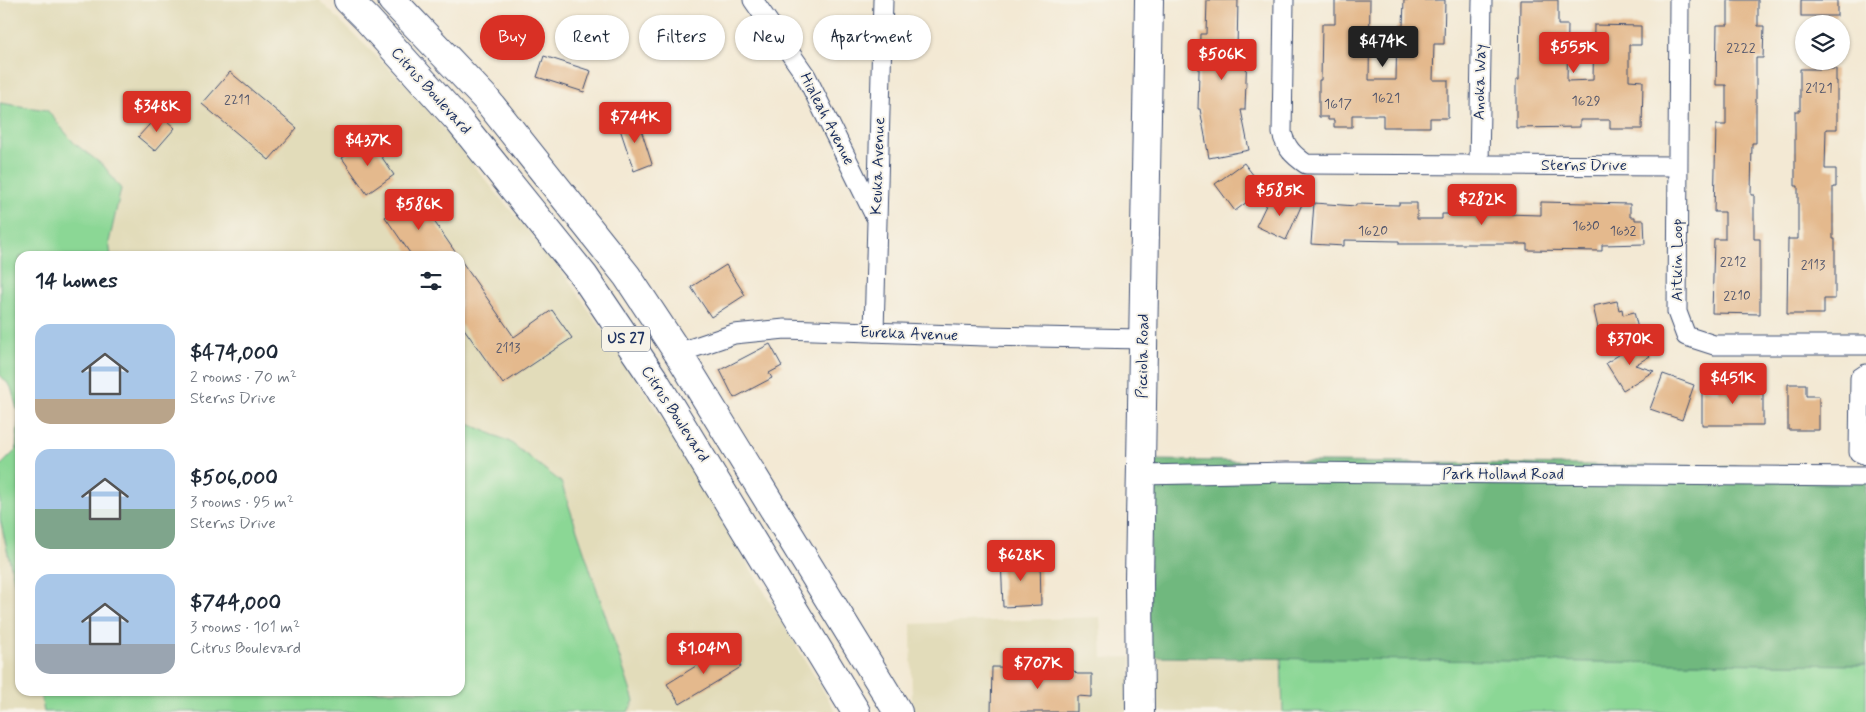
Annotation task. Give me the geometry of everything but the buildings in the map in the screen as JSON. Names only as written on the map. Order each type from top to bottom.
[{"type":"main road","name":"Citrus Boulevard","points":[[348,0],[431,89],[519,194],[584,276],[653,378],[856,712]]},
{"type":"main road","name":"Citrus Boulevard","points":[[380,0],[401,10],[486,99],[612,257],[678,353],[898,712]]},
{"type":"main road","name":"Picciola Road","points":[[1140,712],[1139,580],[1149,0]]},
{"type":"main road","points":[[519,194],[567,233],[648,338],[664,348],[678,353]]},
{"type":"main road","points":[[638,358],[674,376],[691,396],[733,466],[786,528]]},
{"type":"street","name":"Hialeah Avenue","points":[[754,0],[806,76],[876,218]]},
{"type":"street","name":"Keuka Avenue","points":[[874,332],[883,0]]},
{"type":"street","name":"Sterns Drive","points":[[1284,0],[1282,132],[1286,145],[1293,155],[1306,164],[1677,166]]},
{"type":"street","name":"Anoka Way","points":[[1479,164],[1482,0]]},
{"type":"street","name":"Aitkin Loop","points":[[1678,0],[1677,312],[1686,336],[1714,345],[1866,345]]},
{"type":"street","name":"Eureka Avenue","points":[[678,353],[734,334],[785,329],[1143,339]]},
{"type":"street","points":[[1866,374],[1860,378],[1859,452],[1866,455]]},
{"type":"street","name":"Park Holland Road","points":[[1141,475],[1297,472],[1866,477]]},
{"type":"shaded area","points":[[0,0],[319,0],[411,90],[567,278],[646,393],[836,712],[628,712],[634,700],[561,482],[510,442],[465,422],[465,251],[110,251],[109,242],[121,189],[104,166],[74,143],[47,110],[0,103]]},
{"type":"shaded area","points":[[0,519],[15,584],[15,696],[41,696],[44,712],[0,712]]},
{"type":"shaded area","points":[[1100,617],[1102,658],[1131,657],[1129,712],[912,712],[911,624]]},
{"type":"shaded area","points":[[1149,657],[1281,658],[1283,712],[1149,712]]},
{"type":"green space","points":[[0,103],[47,110],[74,143],[104,166],[121,189],[109,242],[110,251],[15,251],[15,402],[11,387],[0,375]]},
{"type":"green space","points":[[465,422],[510,442],[561,482],[634,701],[628,712],[44,712],[41,696],[465,696]]},
{"type":"green space","points":[[15,451],[15,584],[0,519],[0,466]]},
{"type":"green space","points":[[1151,460],[1866,468],[1866,665],[1149,657]]},
{"type":"green space","points":[[1281,658],[1866,665],[1866,712],[1283,712]]}]
